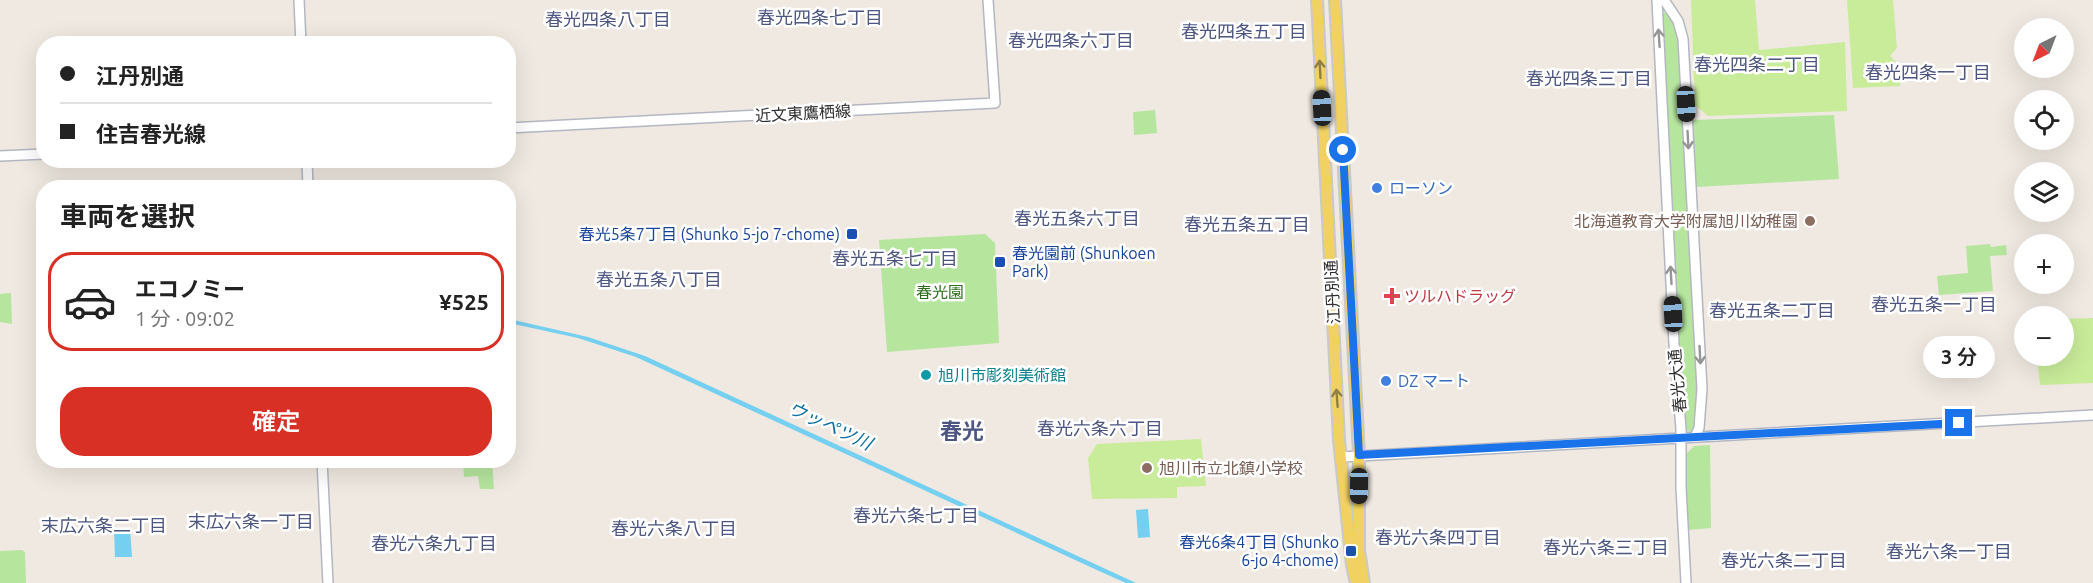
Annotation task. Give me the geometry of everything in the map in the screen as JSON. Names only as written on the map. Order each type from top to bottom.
[{"type":"main road","name":"江丹別通","points":[[1317,0],[1341,457],[1352,565],[1356,583]]},
{"type":"main road","name":"江丹別通","points":[[1335,0],[1359,455],[1359,550],[1364,583]]},
{"type":"street","points":[[299,0],[301,36]]},
{"type":"street","name":"近文東鷹栖線","points":[[516,128],[994,103],[988,0]]},
{"type":"street","name":"春光大通","points":[[1656,0],[1681,438],[1686,583]]},
{"type":"street","name":"春光大通","points":[[1664,0],[1678,21],[1683,39],[1702,389],[1695,437]]},
{"type":"street","points":[[0,156],[36,154]]},
{"type":"street","points":[[1341,457],[2093,415]]},
{"type":"street","points":[[322,468],[328,583]]},
{"type":"green space","points":[[1691,0],[1755,0],[1759,50],[1845,42],[1847,111],[1708,116],[1695,105]]},
{"type":"green space","points":[[1847,0],[1893,0],[1897,48],[1890,56],[1899,65],[1900,86],[1853,88]]},
{"type":"green space","points":[[1665,12],[1674,22],[1681,44],[1699,381],[1695,431],[1684,431],[1660,16]]},
{"type":"green space","points":[[1155,110],[1157,133],[1134,135],[1133,112]]},
{"type":"green space","points":[[1834,115],[1839,179],[1696,187],[1693,120]]},
{"type":"green space","name":"春光園","points":[[985,234],[995,243],[999,343],[887,352],[879,240]]},
{"type":"green space","points":[[1990,244],[1991,247],[2006,245],[2007,255],[1990,256],[1993,291],[1939,295],[1937,276],[1968,273],[1966,246]]},
{"type":"green space","points":[[11,293],[12,324],[0,322],[0,294]]},
{"type":"green space","points":[[2093,318],[2093,383],[2040,385],[2038,366],[2074,366],[2074,319]]},
{"type":"green space","points":[[1201,439],[1206,486],[1177,487],[1177,498],[1092,499],[1088,458],[1097,444]]},
{"type":"green space","points":[[1710,445],[1711,528],[1687,530],[1685,490],[1687,453],[1694,446]]},
{"type":"green space","points":[[463,468],[492,468],[494,489],[480,489],[478,476],[464,477]]},
{"type":"green space","points":[[22,550],[25,552],[26,583],[0,583],[0,551]]},
{"type":"water","points":[[516,321],[588,337],[645,356],[1136,583],[1126,583],[1099,571],[636,357],[578,338],[516,325]]},
{"type":"water","points":[[1148,509],[1150,537],[1138,538],[1136,510]]},
{"type":"water","points":[[130,528],[132,557],[115,557],[114,529]]},
{"type":"place","name":"ローソン","points":[[1377,188]]},
{"type":"place","name":"北海道教育大学附属旭川幼稚園","points":[[1810,221]]},
{"type":"place","name":"春光5条7丁目 (Shunko 5-jo 7-chome)","points":[[852,234]]},
{"type":"place","name":"春光園前 (Shunkoen Park)","points":[[1000,262]]},
{"type":"place","name":"ツルハドラッグ","points":[[1392,296]]},
{"type":"place","name":"旭川市彫刻美術館","points":[[926,375]]},
{"type":"place","name":"DZ マート","points":[[1386,381]]},
{"type":"place","name":"旭川市立北鎮小学校","points":[[1147,468]]},
{"type":"place","name":"春光6条4丁目 (Shunko 6-jo 4-chome)","points":[[1351,551]]},
{"type":"district","name":"春光四条七丁目","points":[[820,18]]},
{"type":"district","name":"春光四条八丁目","points":[[608,20]]},
{"type":"district","name":"春光四条五丁目","points":[[1244,32]]},
{"type":"district","name":"春光四条六丁目","points":[[1071,41]]},
{"type":"district","name":"春光四条二丁目","points":[[1757,65]]},
{"type":"district","name":"春光四条一丁目","points":[[1928,73]]},
{"type":"district","name":"春光四条三丁目","points":[[1589,79]]},
{"type":"district","name":"春光五条六丁目","points":[[1077,219]]},
{"type":"district","name":"春光五条五丁目","points":[[1247,225]]},
{"type":"district","name":"春光五条七丁目","points":[[895,259]]},
{"type":"district","name":"春光五条八丁目","points":[[659,280]]},
{"type":"district","name":"春光五条一丁目","points":[[1934,305]]},
{"type":"district","name":"春光五条二丁目","points":[[1772,311]]},
{"type":"district","name":"春光六条六丁目","points":[[1100,429]]},
{"type":"district","name":"春光","points":[[962,431]]},
{"type":"district","name":"春光六条七丁目","points":[[916,516]]},
{"type":"district","name":"末広六条一丁目","points":[[251,522]]},
{"type":"district","name":"末広六条二丁目","points":[[104,526]]},
{"type":"district","name":"春光六条八丁目","points":[[674,529]]},
{"type":"district","name":"春光六条四丁目","points":[[1438,538]]},
{"type":"district","name":"春光六条九丁目","points":[[434,544]]},
{"type":"district","name":"春光六条三丁目","points":[[1606,548]]},
{"type":"district","name":"春光六条一丁目","points":[[1949,552]]},
{"type":"district","name":"春光六条二丁目","points":[[1784,561]]},
{"type":"route","points":[[1343,150],[1359,455],[1959,423]]},
{"type":"water label","name":"ウッペツ川","points":[[830,426]]}]
